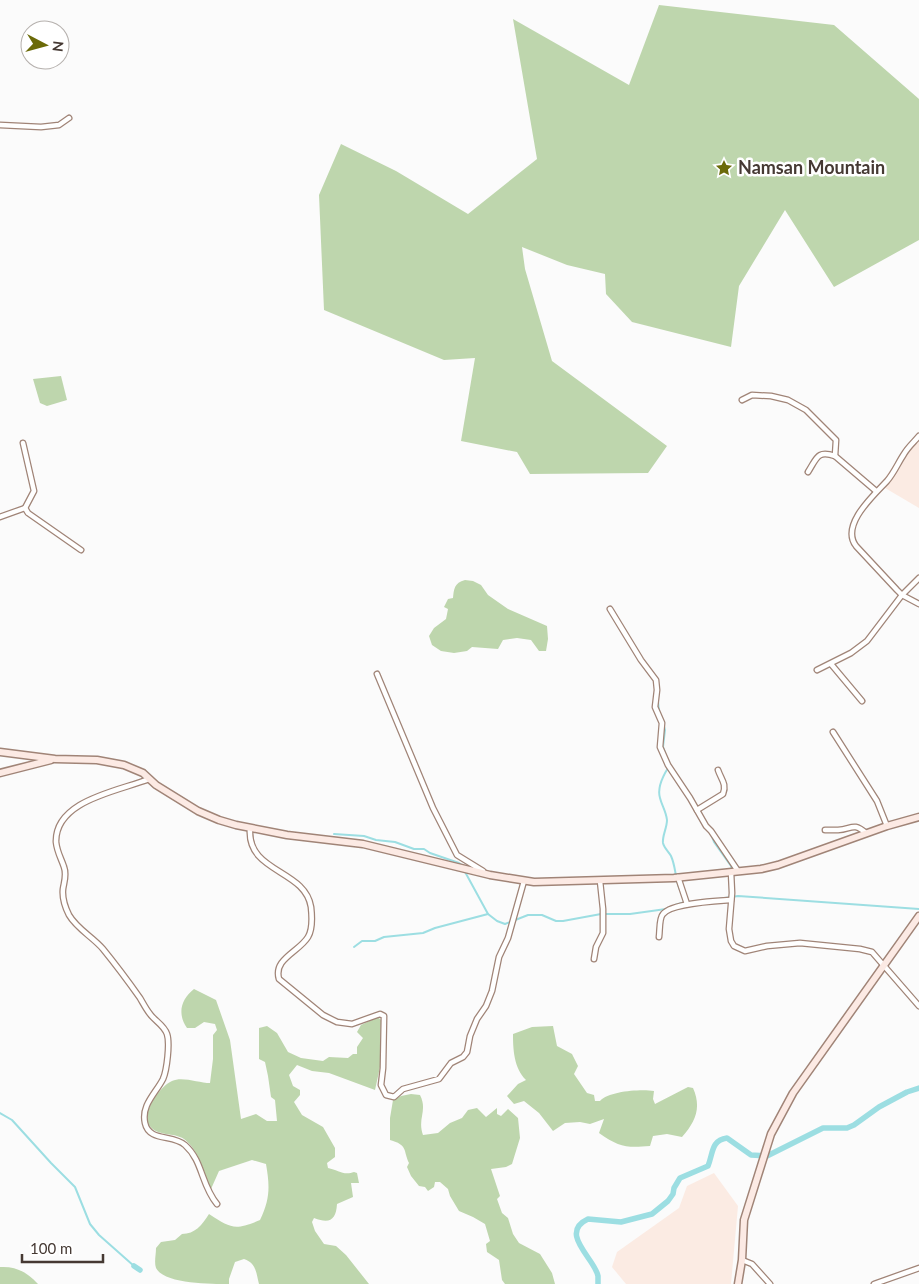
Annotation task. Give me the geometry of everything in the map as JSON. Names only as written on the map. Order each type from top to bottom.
[{"type":"main road","points":[[0,752],[55,760],[110,762],[135,768],[198,811],[219,820],[250,829],[363,844],[490,875],[534,882],[676,877],[761,869],[778,866],[866,833],[919,818]]},
{"type":"main road","points":[[0,773],[55,760]]},
{"type":"main road","points":[[738,1284],[742,1260],[744,1220],[771,1134],[793,1093],[919,916]]},
{"type":"street","points":[[0,125],[41,127],[59,125],[69,118]]},
{"type":"street","points":[[742,400],[752,395],[771,396],[788,400],[806,410],[836,440],[835,456]]},
{"type":"street","points":[[919,436],[905,452],[888,480],[876,491],[853,523],[851,531],[851,540],[902,596],[919,604]]},
{"type":"street","points":[[0,517],[25,508],[34,491],[23,443]]},
{"type":"street","points":[[808,472],[819,454],[824,452],[835,456],[876,491]]},
{"type":"street","points":[[25,508],[28,513],[81,550]]},
{"type":"street","points":[[816,670],[851,654],[867,641],[902,596],[919,578]]},
{"type":"street","points":[[610,610],[656,680],[655,707],[662,723],[660,747],[669,767],[711,831],[733,871],[729,929],[734,946],[745,951],[787,943],[860,948],[872,952],[919,1006]]},
{"type":"street","points":[[831,664],[862,701]]},
{"type":"street","points":[[378,674],[433,808],[457,855],[490,875]]},
{"type":"street","points":[[833,732],[877,800],[887,826]]},
{"type":"street","points":[[697,810],[723,794],[724,781],[718,770]]},
{"type":"street","points":[[150,779],[84,803],[71,811],[62,820],[57,831],[56,843],[65,874],[63,896],[69,915],[103,949],[150,1014],[167,1034],[166,1070],[146,1106],[144,1121],[152,1134],[180,1141],[186,1145],[194,1155],[206,1189],[217,1204]]},
{"type":"street","points":[[824,830],[839,830],[855,826],[860,827],[866,833]]},
{"type":"street","points":[[250,829],[250,838],[254,851],[264,862],[296,883],[303,891],[311,907],[311,927],[308,937],[282,962],[278,972],[279,979],[323,1015],[337,1022],[352,1024],[380,1014],[384,1016],[381,1085],[386,1095],[390,1097],[394,1097],[403,1089],[439,1079],[451,1063],[463,1057],[467,1052],[470,1036],[492,991],[499,957],[508,938],[524,881]]},
{"type":"street","points":[[676,877],[687,904]]},
{"type":"street","points":[[594,958],[596,947],[603,933],[604,909],[600,881]]},
{"type":"street","points":[[659,936],[661,916],[664,912],[687,904],[731,900]]},
{"type":"street","points":[[742,1260],[752,1264],[770,1284]]},
{"type":"street","points":[[874,1284],[919,1268]]},
{"type":"shaded area","points":[[919,433],[919,508],[880,485],[904,450]]},
{"type":"shaded area","points":[[714,1173],[738,1206],[731,1284],[626,1284],[612,1267],[617,1252],[679,1208],[687,1186]]},
{"type":"green space","points":[[659,5],[834,25],[919,99],[919,240],[834,287],[785,210],[739,286],[731,347],[632,322],[606,294],[605,274],[567,265],[522,247],[525,269],[552,361],[667,446],[648,473],[530,474],[517,452],[461,441],[475,358],[444,360],[324,310],[319,195],[341,144],[396,171],[468,214],[537,159],[513,19],[629,85]]},
{"type":"green space","points":[[61,376],[67,400],[47,406],[40,403],[33,379]]},
{"type":"green space","points":[[465,580],[481,585],[488,595],[508,609],[547,626],[548,639],[546,651],[539,651],[531,640],[517,638],[503,640],[498,649],[472,647],[467,651],[454,653],[441,651],[432,645],[429,636],[434,628],[446,619],[448,609],[444,607],[448,599],[453,598],[454,589],[457,585]]},
{"type":"green space","points":[[194,989],[216,1000],[230,1040],[241,1119],[256,1114],[267,1121],[277,1121],[275,1100],[271,1097],[265,1062],[259,1059],[259,1028],[267,1026],[277,1033],[288,1052],[301,1058],[323,1061],[329,1057],[348,1058],[353,1054],[357,1054],[357,1047],[363,1038],[357,1032],[361,1025],[378,1017],[381,1020],[380,1067],[375,1090],[329,1073],[312,1071],[297,1065],[289,1075],[293,1086],[300,1090],[300,1095],[294,1102],[302,1115],[323,1127],[335,1148],[335,1157],[327,1163],[328,1168],[344,1173],[357,1173],[359,1183],[351,1183],[353,1197],[337,1204],[334,1217],[324,1221],[314,1218],[312,1222],[315,1231],[324,1244],[336,1246],[346,1255],[369,1284],[259,1284],[253,1266],[244,1259],[235,1262],[229,1284],[178,1280],[168,1277],[156,1268],[156,1248],[161,1242],[175,1240],[182,1234],[194,1231],[209,1214],[228,1225],[238,1227],[260,1220],[266,1206],[268,1193],[266,1164],[252,1160],[219,1171],[211,1189],[194,1149],[180,1137],[152,1129],[147,1120],[153,1100],[162,1088],[172,1081],[186,1079],[210,1083],[213,1035],[217,1030],[215,1024],[204,1022],[195,1028],[187,1028],[181,1012],[183,1002]]},
{"type":"green space","points":[[553,1026],[557,1046],[572,1054],[578,1066],[574,1074],[587,1093],[594,1095],[595,1101],[600,1101],[618,1093],[648,1090],[654,1091],[653,1099],[655,1104],[688,1087],[693,1088],[697,1102],[696,1114],[682,1137],[667,1134],[653,1136],[650,1146],[623,1146],[599,1133],[604,1119],[590,1124],[580,1122],[565,1123],[553,1131],[539,1113],[524,1101],[514,1104],[507,1096],[518,1084],[526,1080],[517,1064],[513,1034],[532,1027]]},
{"type":"green space","points":[[411,1094],[420,1095],[422,1101],[421,1129],[423,1135],[438,1133],[450,1123],[462,1118],[468,1110],[477,1108],[486,1117],[497,1108],[497,1114],[501,1116],[508,1109],[518,1118],[520,1138],[512,1164],[506,1167],[491,1169],[500,1196],[497,1199],[502,1213],[508,1218],[513,1234],[519,1243],[540,1254],[552,1273],[555,1284],[505,1284],[502,1280],[499,1260],[487,1252],[486,1244],[490,1241],[485,1224],[459,1211],[448,1189],[440,1182],[435,1182],[434,1187],[428,1191],[425,1187],[419,1186],[411,1176],[407,1167],[409,1163],[404,1148],[390,1140],[390,1118],[393,1100]]},
{"type":"green space","points":[[0,1267],[21,1271],[38,1284],[0,1284]]},
{"type":"waterway","points":[[658,701],[659,712]]},
{"type":"waterway","points":[[661,716],[665,730],[663,747],[669,764]]},
{"type":"waterway","points":[[668,768],[662,778],[659,790],[667,820],[663,843],[673,860],[680,890]]},
{"type":"waterway","points":[[334,834],[364,836],[376,840],[395,842],[414,849],[424,849],[463,866]]},
{"type":"waterway","points":[[711,834],[732,870]]},
{"type":"waterway","points":[[464,870],[488,914],[505,924],[528,915],[542,915],[556,921],[563,921],[601,914],[630,914],[666,909]]},
{"type":"waterway","points":[[712,900],[738,896],[919,909]]},
{"type":"waterway","points":[[675,905],[685,902]]},
{"type":"waterway","points":[[354,947],[362,941],[375,941],[384,937],[423,933],[488,914]]},
{"type":"waterway","points":[[598,1284],[598,1276],[595,1269],[577,1239],[576,1231],[588,1219],[621,1222],[652,1214],[668,1201],[680,1178],[708,1166],[713,1148],[722,1139],[727,1138],[751,1155],[767,1156],[823,1128],[847,1128],[854,1125],[879,1107],[907,1092],[919,1088]]},
{"type":"waterway","points":[[0,1113],[12,1120],[75,1187],[90,1224],[99,1235],[134,1266]]},
{"type":"waterway","points":[[134,1266],[140,1270]]},
{"type":"place","name":"Namsan Mountain","points":[[724,168]]}]
